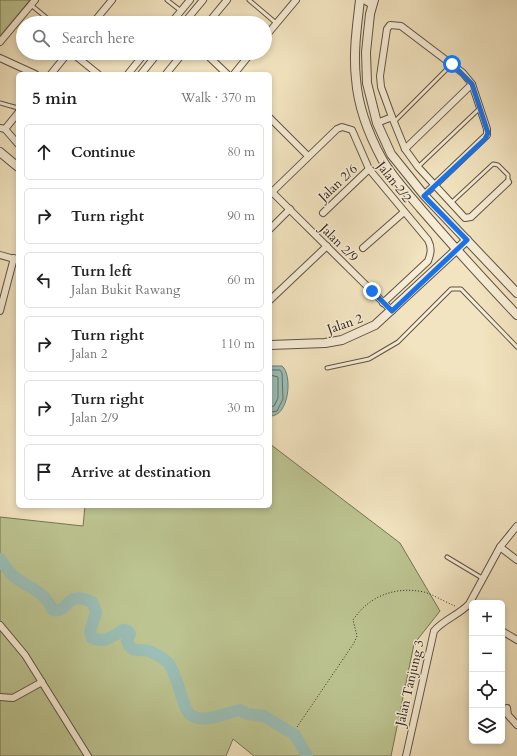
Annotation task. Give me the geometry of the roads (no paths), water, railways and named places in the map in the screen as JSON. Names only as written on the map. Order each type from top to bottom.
[{"type":"street","points":[[99,16],[112,0]]},
{"type":"street","points":[[177,16],[190,0]]},
{"type":"street","points":[[190,16],[203,0]]},
{"type":"street","points":[[214,16],[227,0]]},
{"type":"street","points":[[272,28],[296,0]]},
{"type":"street","points":[[360,0],[356,37],[356,79],[366,124],[377,150],[391,173],[457,250],[517,315]]},
{"type":"street","points":[[364,0],[373,3],[366,52],[367,83],[377,123],[391,154],[424,196],[517,293]]},
{"type":"street","points":[[21,16],[33,2]]},
{"type":"street","points":[[0,42],[16,23]]},
{"type":"street","points":[[424,196],[435,186],[486,137],[487,129],[472,84],[452,64],[401,26],[388,26],[380,76],[381,87],[404,149],[418,167],[435,186],[464,217],[469,218],[508,182]]},
{"type":"street","points":[[0,58],[32,72]]},
{"type":"street","points":[[53,72],[62,60]]},
{"type":"street","points":[[81,60],[96,72]]},
{"type":"street","points":[[130,72],[139,60]]},
{"type":"street","points":[[143,72],[152,60]]},
{"type":"street","points":[[168,72],[177,60]]},
{"type":"street","points":[[212,60],[224,72]]},
{"type":"street","points":[[236,72],[245,60]]},
{"type":"street","points":[[404,149],[472,84]]},
{"type":"street","points":[[16,115],[2,128],[16,142]]},
{"type":"street","points":[[377,123],[393,119]]},
{"type":"street","points":[[272,120],[308,156]]},
{"type":"street","name":"Jalan 2/2","points":[[272,190],[337,129],[347,127],[355,134],[369,169],[428,240],[431,246],[431,254],[428,261],[383,302]]},
{"type":"street","points":[[0,152],[16,166]]},
{"type":"street","name":"Jalan 2/6","points":[[323,213],[369,169]]},
{"type":"street","name":"Jalan 2/9","points":[[272,192],[392,311]]},
{"type":"street","points":[[272,227],[290,210]]},
{"type":"street","points":[[363,248],[404,212]]},
{"type":"street","name":"Jalan 2","points":[[272,345],[325,343],[342,340],[375,325],[392,311],[467,240]]},
{"type":"street","points":[[272,297],[327,246]]},
{"type":"street","points":[[0,255],[16,259],[0,311]]},
{"type":"street","points":[[469,611],[464,609],[500,547],[517,526]]},
{"type":"street","points":[[500,547],[517,560]]},
{"type":"street","name":"Jalan Tanjung 3","points":[[406,756],[434,630],[440,624],[464,609]]},
{"type":"street","points":[[0,624],[24,655],[88,756]]},
{"type":"street","points":[[505,633],[517,640]]},
{"type":"street","points":[[0,697],[13,698],[42,682]]},
{"type":"street","points":[[506,708],[508,715],[517,725]]},
{"type":"lane","points":[[167,0],[181,11]]},
{"type":"lane","points":[[249,0],[268,16]]},
{"type":"lane","points":[[33,2],[46,16]]},
{"type":"lane","points":[[272,20],[276,23]]},
{"type":"lane","points":[[393,119],[452,64]]},
{"type":"lane","points":[[0,103],[16,107]]},
{"type":"lane","points":[[418,167],[480,108]]},
{"type":"lane","points":[[451,203],[493,164],[497,164],[508,175],[508,182]]},
{"type":"lane","points":[[327,368],[369,359],[398,342],[451,289],[461,289],[517,347]]},
{"type":"lane","points":[[447,557],[482,578]]},
{"type":"water","points":[[272,366],[282,366],[287,378],[287,395],[285,403],[276,415],[272,416]]},
{"type":"waterway","points":[[0,559],[14,576],[41,594],[53,610],[62,609],[76,598],[92,602],[96,612],[90,632],[92,638],[96,640],[104,640],[123,630],[128,631],[130,634],[127,640],[132,649],[149,651],[165,660],[172,670],[186,708],[192,716],[197,718],[209,718],[240,710],[247,714],[264,716],[295,735],[307,756]]}]
